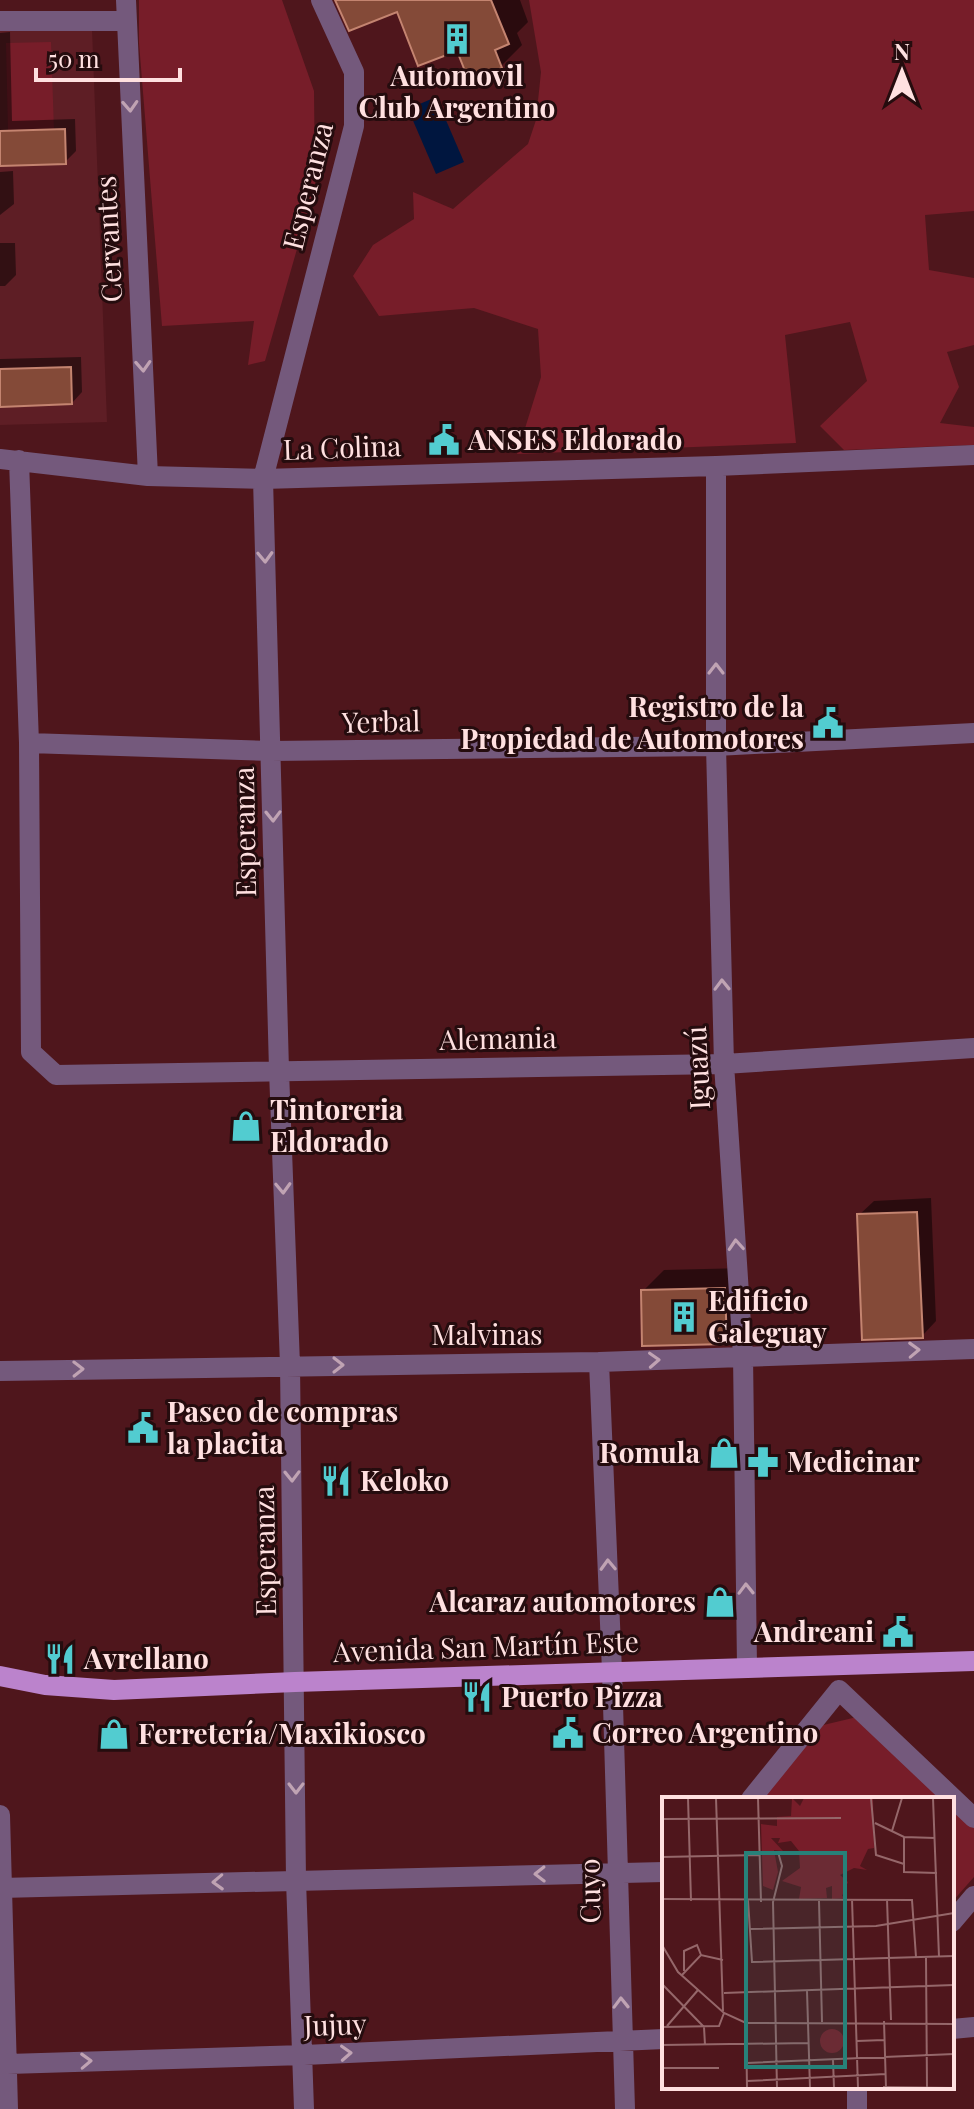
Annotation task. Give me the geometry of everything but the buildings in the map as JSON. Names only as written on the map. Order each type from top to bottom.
[{"type":"main road","name":"Avenida San Martín Este","points":[[0,1676],[45,1685],[114,1690],[974,1661]]},
{"type":"street","name":"Esperanza","points":[[304,2109],[296,1880],[290,1365],[263,479],[354,126],[354,72],[321,0]]},
{"type":"street","points":[[0,21],[126,10]]},
{"type":"street","name":"Cervantes","points":[[126,10],[148,476]]},
{"type":"street","name":"La Colina","points":[[10,460],[148,476],[263,479],[974,455]]},
{"type":"street","points":[[10,460],[29,743]]},
{"type":"street","name":"Iguazú","points":[[716,466],[716,746],[724,1064],[743,1355],[747,1667]]},
{"type":"street","name":"Yerbal","points":[[29,743],[271,751],[716,746],[974,733]]},
{"type":"street","name":"Alemania","points":[[29,743],[31,1052],[56,1075],[724,1064],[974,1048]]},
{"type":"street","name":"Malvinas","points":[[0,1371],[599,1362],[974,1349]]},
{"type":"street","name":"Cuyo","points":[[599,1362],[625,2109]]},
{"type":"street","points":[[753,1797],[839,1690],[838,1664]]},
{"type":"street","points":[[839,1690],[952,1797]]},
{"type":"street","points":[[954,1799],[974,1818]]},
{"type":"street","points":[[0,1815],[8,2109]]},
{"type":"street","points":[[1,1888],[662,1872]]},
{"type":"street","points":[[954,1920],[974,1896]]},
{"type":"street","points":[[954,2029],[974,2027]]},
{"type":"street","name":"Jujuy","points":[[8,2064],[662,2039]]},
{"type":"shaded area","points":[[139,0],[282,0],[314,91],[315,186],[265,361],[248,365],[254,321],[162,326],[139,43]]},
{"type":"shaded area","points":[[529,0],[974,0],[974,211],[925,215],[929,270],[974,278],[974,345],[947,352],[959,387],[940,423],[974,427],[974,445],[844,450],[820,426],[867,381],[850,322],[785,335],[796,443],[517,454],[541,377],[538,329],[474,308],[379,316],[353,276],[373,245],[414,219],[413,192],[453,209],[528,144],[536,120],[541,72]]},
{"type":"shaded area","points":[[0,29],[92,29],[107,422],[0,425]]},
{"type":"shaded area","points":[[51,42],[54,130],[8,131],[6,43]]},
{"type":"shaded area","points":[[857,1717],[943,1797],[755,1797],[815,1727]]},
{"type":"shaded area","points":[[954,1808],[974,1826],[974,1877],[954,1900]]},
{"type":"water","points":[[436,97],[464,162],[436,174],[408,109]]},
{"type":"place","name":"Automovil Club Argentino","points":[[457,39]]},
{"type":"place","name":"ANSES Eldorado","points":[[444,440]]},
{"type":"place","name":"Registro de la Propiedad de Automotores","points":[[828,723]]},
{"type":"place","name":"Tintoreria Eldorado","points":[[246,1126]]},
{"type":"place","name":"Edificio Galeguay","points":[[684,1317]]},
{"type":"place","name":"Paseo de compras la placita","points":[[143,1428]]},
{"type":"place","name":"Romula","points":[[724,1453]]},
{"type":"place","name":"Medicinar","points":[[763,1462]]},
{"type":"place","name":"Keloko","points":[[336,1481]]},
{"type":"place","name":"Alcaraz automotores","points":[[720,1602]]},
{"type":"place","name":"Andreani","points":[[898,1632]]},
{"type":"place","name":"Avrellano","points":[[60,1659]]},
{"type":"place","name":"Puerto Pizza","points":[[477,1697]]},
{"type":"place","name":"Correo Argentino","points":[[568,1733]]},
{"type":"place","name":"Ferretería/Maxikiosco","points":[[114,1734]]}]
